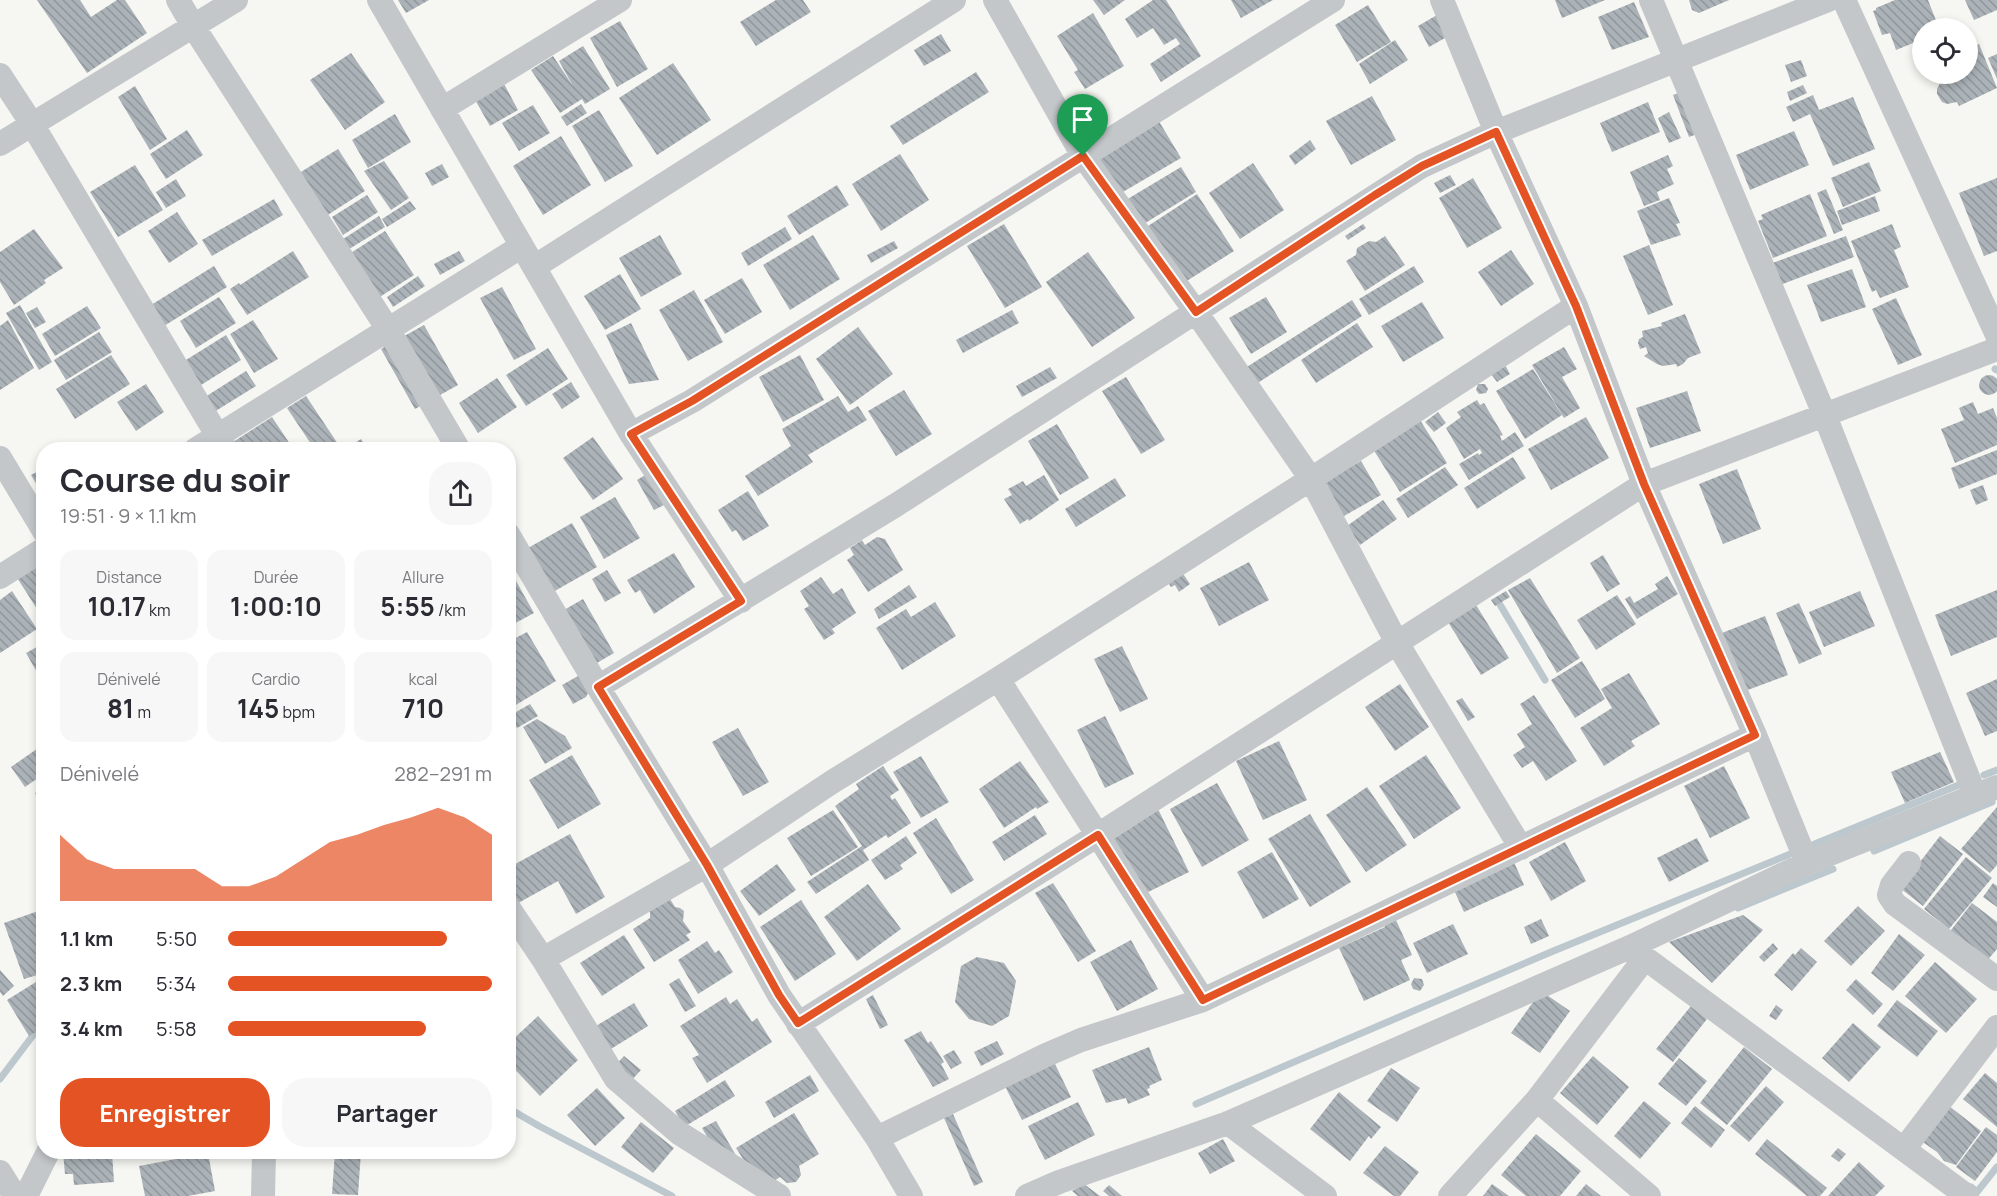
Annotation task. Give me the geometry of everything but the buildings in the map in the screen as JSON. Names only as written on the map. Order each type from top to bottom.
[{"type":"street","points":[[178,0],[389,331],[454,442]]},
{"type":"street","points":[[0,144],[237,0]]},
{"type":"street","points":[[379,0],[631,434],[741,601]]},
{"type":"street","points":[[442,109],[620,0]]},
{"type":"street","points":[[534,267],[954,0]]},
{"type":"street","points":[[995,0],[1083,156],[1196,312],[1311,479],[1397,643],[1521,848]]},
{"type":"street","points":[[631,434],[692,401],[1333,0]]},
{"type":"street","points":[[1442,0],[1496,132],[1576,306],[1644,484],[1755,735],[1807,863]]},
{"type":"street","points":[[1651,0],[1825,416],[1975,795]]},
{"type":"street","points":[[598,687],[896,505],[1413,172],[1496,132],[1677,58],[1828,0]]},
{"type":"street","points":[[1844,0],[1997,334]]},
{"type":"street","points":[[0,75],[32,124],[221,442]]},
{"type":"street","points":[[223,442],[389,331],[522,246]]},
{"type":"street","points":[[543,959],[707,865],[832,782],[1311,479],[1576,306]]},
{"type":"street","points":[[798,1023],[1098,835],[1644,484],[1997,349]]},
{"type":"street","points":[[0,458],[36,518]]},
{"type":"street","points":[[516,548],[707,865],[779,995],[877,1138],[911,1196]]},
{"type":"street","points":[[0,577],[36,554]]},
{"type":"street","points":[[998,679],[1203,1000]]},
{"type":"street","points":[[877,1138],[1081,1040],[1203,1000],[1755,735]]},
{"type":"street","points":[[1027,1196],[1059,1182],[1228,1123],[1638,952],[1807,863],[1997,787]]},
{"type":"street","points":[[1909,863],[1892,885],[1889,895],[1894,904],[1997,979]]},
{"type":"street","points":[[516,919],[616,1079],[679,1132],[779,1196]]},
{"type":"street","points":[[1450,1196],[1537,1100],[1638,952]]},
{"type":"street","points":[[1638,952],[1967,1196]]},
{"type":"street","points":[[1904,1149],[1997,1027]]},
{"type":"street","points":[[1537,1100],[1649,1196]]},
{"type":"street","points":[[1228,1123],[1325,1196]]},
{"type":"street","points":[[27,1196],[45,1159]]},
{"type":"street","points":[[263,1196],[264,1159]]},
{"type":"street","points":[[0,1172],[15,1196]]},
{"type":"waterway","points":[[1499,603],[1545,680]]},
{"type":"waterway","points":[[1984,775],[1997,770]]},
{"type":"waterway","points":[[1196,1104],[1551,952],[1966,782]]},
{"type":"waterway","points":[[1874,851],[1992,802]]},
{"type":"waterway","points":[[1738,908],[1833,869]]},
{"type":"waterway","points":[[0,1079],[36,1033]]},
{"type":"waterway","points":[[516,1113],[672,1196]]},
{"type":"waterway","points":[[1971,1187],[1977,1192],[1997,1167]]},
{"type":"route","points":[[1496,132],[1576,306],[1644,484],[1755,735],[1203,1000],[1098,835],[798,1023],[779,995],[707,865],[598,687],[741,601],[631,434],[692,401],[1083,156],[1196,312],[1422,166],[1496,132]]}]
